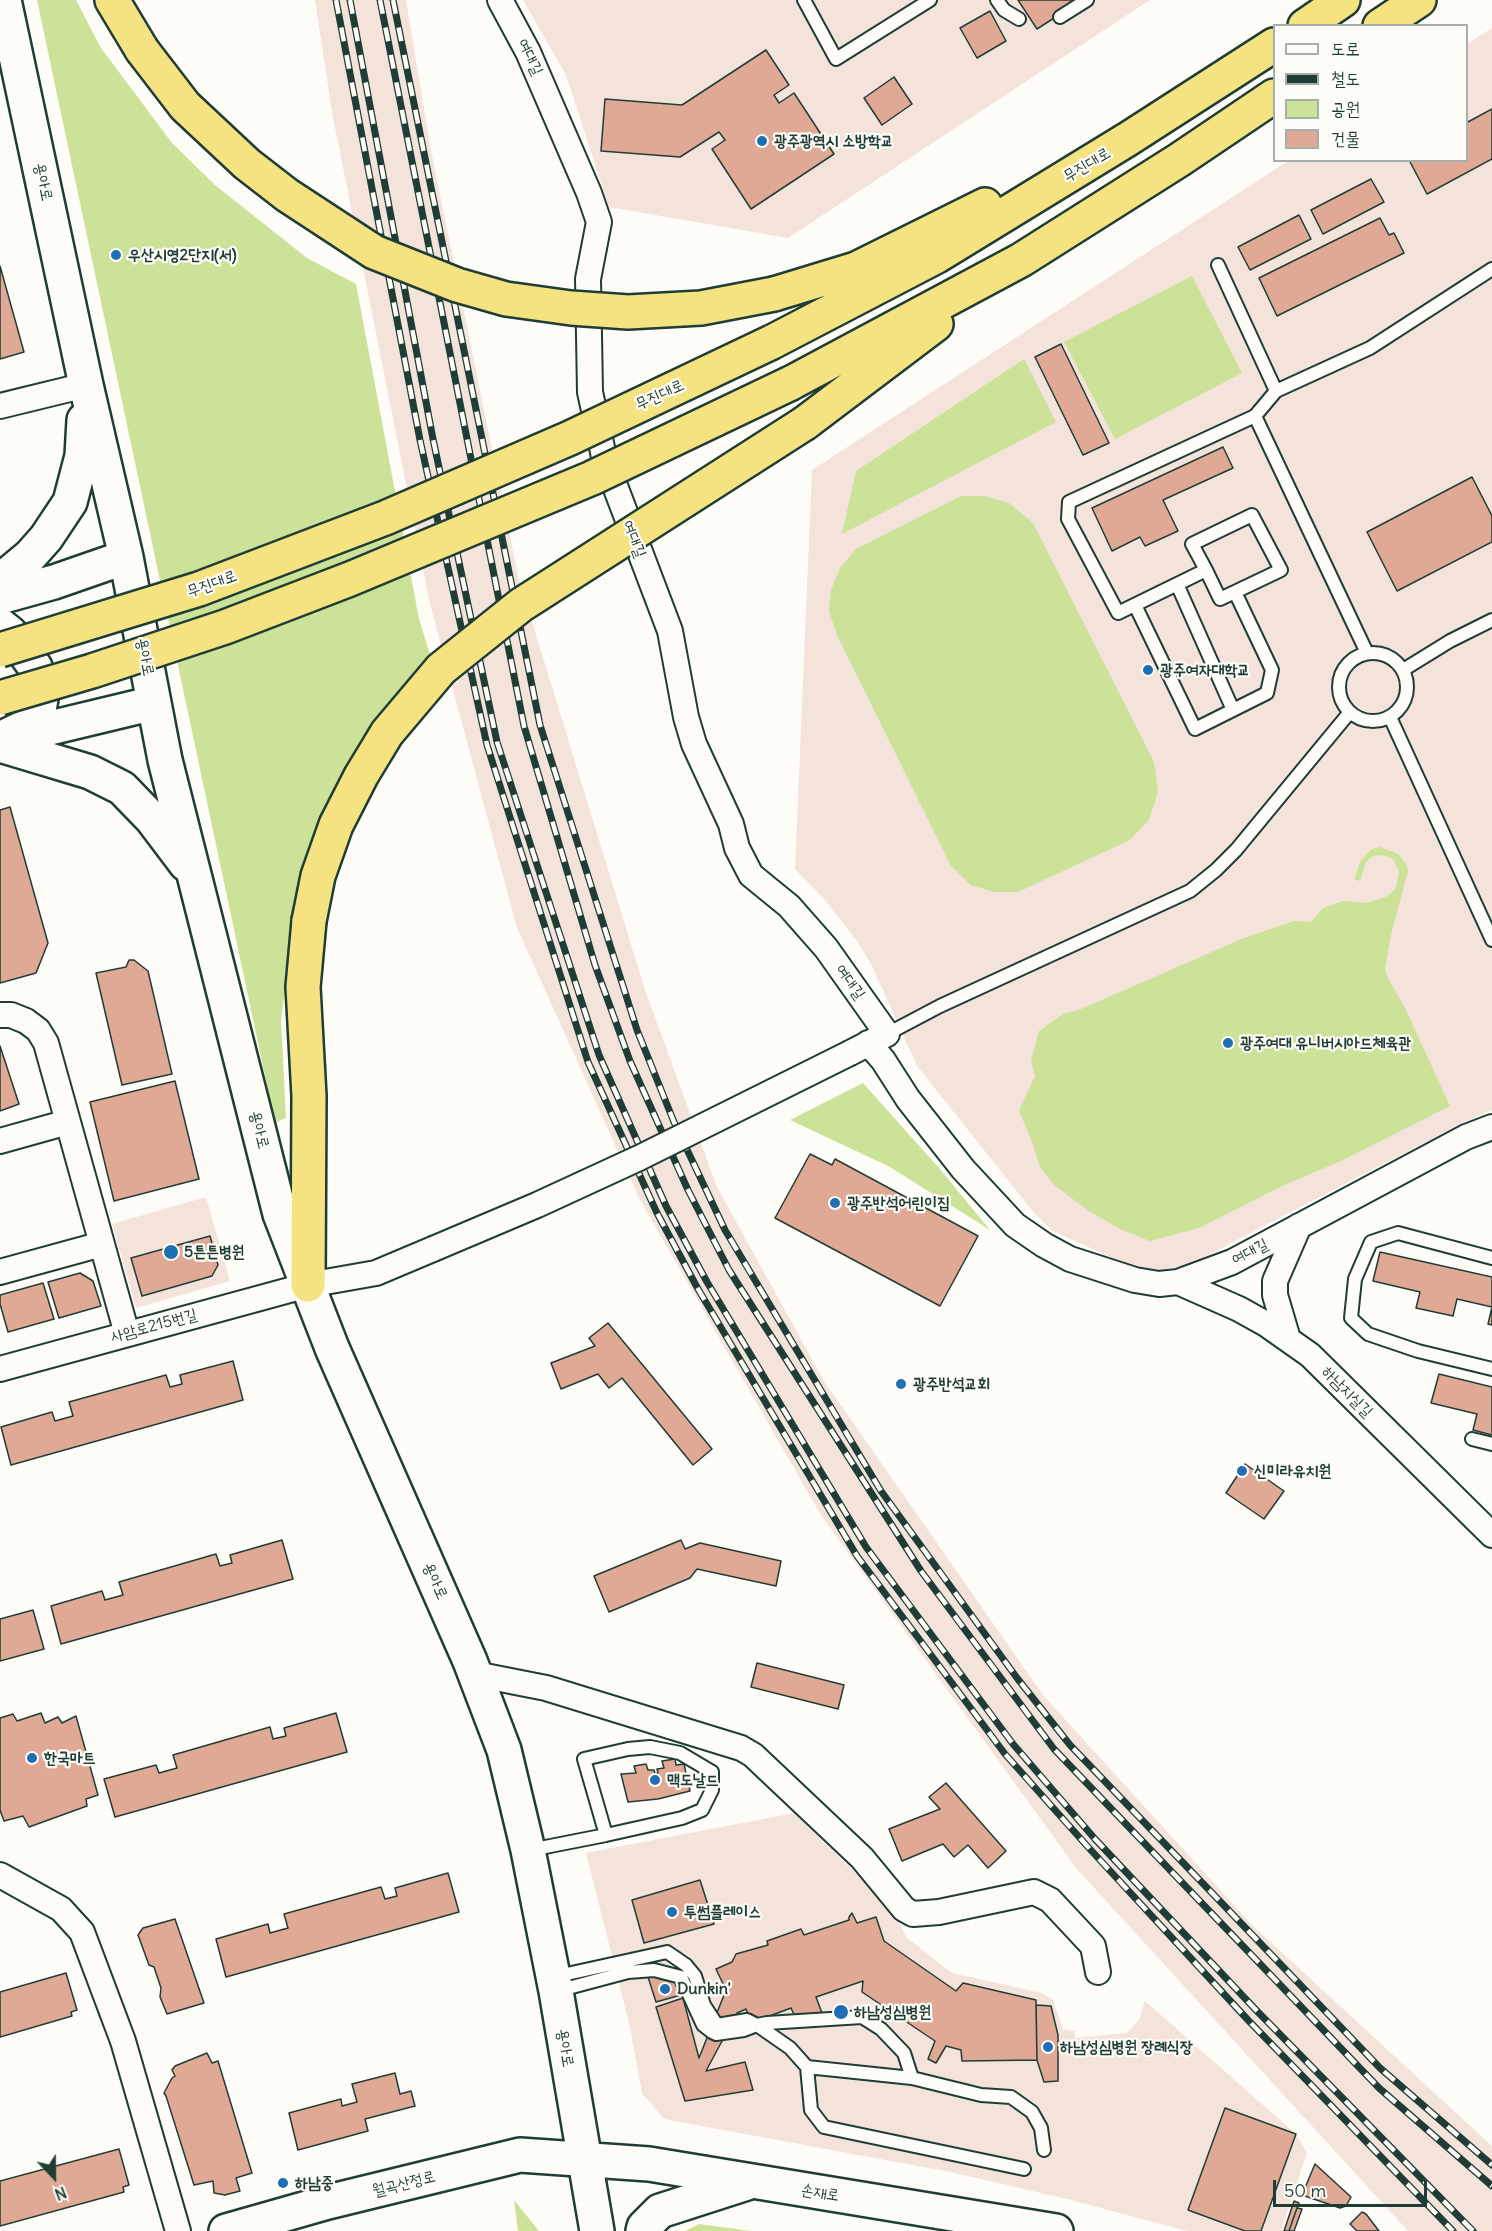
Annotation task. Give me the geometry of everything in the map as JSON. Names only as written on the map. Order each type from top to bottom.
[{"type":"highway","points":[[112,0],[142,50],[185,106],[247,164],[286,195],[374,252],[457,285],[506,299],[571,308],[628,312],[701,308],[774,294],[856,269],[958,218],[1128,140]]},
{"type":"highway","points":[[1308,24],[1343,0]]},
{"type":"highway","points":[[1383,24],[1419,0]]},
{"type":"highway","name":"무진대로","points":[[0,650],[200,589],[385,518],[570,438],[772,342],[937,256],[1128,140],[1273,46]]},
{"type":"highway","points":[[0,698],[92,671],[225,627],[350,579],[592,478],[791,383],[1021,260],[1273,97]]},
{"type":"highway","points":[[308,1285],[309,1096],[303,987],[309,921],[318,876],[336,825],[387,733],[441,669],[521,605],[805,423],[1021,260]]},
{"type":"main road","name":"용아로","points":[[4,0],[86,385],[126,557],[165,760],[280,1214],[332,1348],[475,1674],[504,1750],[528,1850],[554,1984],[597,2231]]},
{"type":"main road","points":[[0,581],[30,556],[46,538],[70,502],[82,456],[86,385]]},
{"type":"main road","points":[[0,597],[54,582],[126,557]]},
{"type":"main road","points":[[0,626],[10,633],[35,667],[42,693],[37,721],[0,741]]},
{"type":"main road","points":[[0,741],[154,703]]},
{"type":"main road","points":[[0,741],[90,772],[122,788],[152,819],[195,875]]},
{"type":"main road","name":"월곡산정로","points":[[226,2231],[266,2225],[520,2155],[584,2158]]},
{"type":"main road","name":"손재로","points":[[584,2158],[649,2164],[1056,2231]]},
{"type":"main road","points":[[643,2231],[644,2227],[660,2211],[752,2182]]},
{"type":"street","name":"여대길","points":[[500,0],[528,52],[590,193],[599,222],[588,279],[590,392],[604,457],[670,631],[686,717],[694,744],[731,824],[736,848],[751,875],[789,906],[826,948],[868,1043],[963,1169],[1015,1225],[1044,1245],[1070,1259],[1104,1272],[1135,1281],[1159,1284],[1178,1281],[1232,1262],[1466,1137],[1492,1127]]},
{"type":"street","points":[[0,406],[86,385]]},
{"type":"street","points":[[0,1015],[11,1015],[26,1021],[38,1030],[46,1043],[127,1334]]},
{"type":"street","name":"사암로215번길","points":[[0,1369],[308,1285],[376,1273],[537,1205],[639,1158],[868,1043]]},
{"type":"street","points":[[0,1141],[68,1122]]},
{"type":"street","points":[[1288,1339],[1275,1295],[1275,1281],[1299,1226]]},
{"type":"street","points":[[0,1272],[102,1244]]},
{"type":"street","name":"하남지실길","points":[[1178,1281],[1239,1309],[1310,1355],[1492,1535]]},
{"type":"street","points":[[475,1674],[546,1688],[741,1748],[753,1755],[862,1858],[904,1909],[913,1914],[939,1912],[1034,1892],[1050,1900],[1093,1946],[1098,1972]]},
{"type":"street","points":[[0,1875],[61,1909],[82,1932],[123,2041],[178,2231]]},
{"type":"lane","points":[[804,0],[836,59],[930,0]]},
{"type":"lane","points":[[997,0],[1005,10],[1019,19]]},
{"type":"lane","points":[[1060,17],[1087,0]]},
{"type":"lane","points":[[1218,265],[1276,391]]},
{"type":"lane","points":[[1206,570],[1118,613],[1068,519],[1069,502],[1255,416],[1276,391],[1370,348],[1492,269]]},
{"type":"lane","points":[[1255,416],[1366,654]]},
{"type":"lane","points":[[1252,515],[1281,570],[1220,599],[1206,570],[1192,544],[1252,515]]},
{"type":"lane","points":[[1177,584],[1233,710]]},
{"type":"lane","points":[[1135,605],[1195,729],[1267,693],[1272,670],[1235,592]]},
{"type":"lane","points":[[1403,670],[1450,641],[1492,620]]},
{"type":"lane","points":[[1377,653],[1388,656],[1403,670],[1407,680],[1407,691],[1398,710],[1390,717],[1380,721],[1369,721],[1359,718],[1343,704],[1339,683],[1348,664],[1356,657],[1377,653]]},
{"type":"lane","points":[[868,1043],[940,1006],[1190,891],[1236,850],[1350,712]]},
{"type":"lane","points":[[1390,717],[1492,940]]},
{"type":"lane","points":[[1492,1258],[1398,1233],[1371,1242],[1355,1279],[1351,1318],[1368,1335],[1418,1351],[1492,1369]]},
{"type":"lane","points":[[1472,1439],[1492,1444]]},
{"type":"lane","points":[[528,1850],[606,1835],[682,1818],[702,1810],[712,1790],[712,1772],[680,1753],[650,1748],[628,1749],[584,1759],[606,1835]]},
{"type":"lane","points":[[554,1984],[667,1952],[686,1965],[695,1976],[704,2005],[717,2025],[862,2017],[881,2029],[904,2053],[912,2078]]},
{"type":"lane","points":[[554,1984],[654,1970],[681,1977],[703,2025],[712,2032],[716,2034],[749,2025],[790,2048],[807,2067],[811,2110],[824,2127],[1024,2169]]},
{"type":"lane","points":[[807,2067],[912,2078],[981,2095],[1011,2097],[1032,2112],[1041,2128],[1044,2150]]},
{"type":"shaded area","points":[[315,0],[406,0],[431,151],[518,576],[645,990],[717,1187],[824,1381],[1043,1695],[1251,1924],[1492,2146],[1492,2231],[1408,2231],[1076,1868],[821,1515],[640,1200],[517,928],[430,604],[332,112]]},
{"type":"shaded area","name":"광주광역시 소방학교","points":[[523,0],[1150,0],[788,238],[609,207],[566,75]]},
{"type":"shaded area","name":"광주여자대학교","points":[[1492,28],[1492,1110],[1462,1123],[1191,1264],[1161,1270],[1126,1264],[1053,1231],[1035,1214],[917,1066],[872,966],[857,941],[825,900],[795,869],[812,470],[1286,162],[1468,162],[1468,43]]},
{"type":"shaded area","name":"5튼튼병원","points":[[206,1197],[230,1281],[136,1308],[112,1224]]},
{"type":"shaded area","name":"하남성심병원","points":[[794,1813],[891,1908],[907,1938],[952,1973],[1042,1993],[1053,2000],[1063,2029],[1075,2031],[1075,2038],[1127,2033],[1139,2020],[1145,2001],[1296,2134],[1307,2153],[1281,2231],[1187,2231],[1067,2199],[950,2172],[664,2119],[642,2093],[629,2023],[586,1853]]},
{"type":"green space","points":[[37,0],[76,0],[101,48],[172,143],[215,185],[307,258],[356,284],[419,619],[437,677],[306,889],[289,958],[281,1020],[286,1118],[275,1123]]},
{"type":"green space","points":[[1192,276],[1242,373],[1115,439],[1064,342]]},
{"type":"green space","points":[[1024,359],[1056,422],[842,534],[856,471]]},
{"type":"green space","points":[[961,496],[985,496],[1009,503],[1033,523],[1154,762],[1158,792],[1149,820],[1130,840],[1018,892],[994,892],[971,885],[951,866],[837,635],[829,611],[831,590],[840,568],[856,549]]},
{"type":"green space","name":"광주여대 유니버시아드체육관","points":[[1380,847],[1398,854],[1407,865],[1408,871],[1391,935],[1385,969],[1450,1106],[1199,1228],[1150,1241],[1120,1229],[1089,1211],[1054,1185],[1040,1167],[1019,1111],[1035,1076],[1031,1061],[1039,1031],[1063,1014],[1081,1009],[1244,938],[1294,921],[1311,922],[1323,908],[1343,901],[1366,903],[1386,897],[1396,888],[1399,871],[1394,860],[1389,857],[1373,856],[1366,862],[1360,881],[1354,879],[1361,860],[1372,849]]},
{"type":"green space","points":[[863,1083],[939,1168],[990,1230],[890,1167],[790,1120]]},
{"type":"green space","points":[[514,2200],[539,2231],[518,2231]]},
{"type":"green space","points":[[699,2224],[751,2231],[685,2231]]},
{"type":"building","points":[[1018,0],[1082,0],[1037,29]]},
{"type":"building","points":[[990,11],[1006,41],[977,58],[960,28]]},
{"type":"building","points":[[766,50],[789,85],[774,95],[779,103],[794,93],[834,154],[751,209],[712,149],[725,140],[719,132],[680,157],[601,151],[605,99],[682,105]]},
{"type":"building","points":[[894,77],[912,104],[882,125],[864,98]]},
{"type":"building","points":[[1492,109],[1492,159],[1427,194],[1410,162],[1468,162],[1468,122]]},
{"type":"building","points":[[1371,179],[1384,202],[1323,234],[1311,210]]},
{"type":"building","points":[[1299,215],[1311,239],[1250,270],[1238,247]]},
{"type":"building","points":[[1380,218],[1389,235],[1394,233],[1404,253],[1277,316],[1259,278]]},
{"type":"building","points":[[0,266],[24,352],[0,359]]},
{"type":"building","points":[[1061,344],[1109,443],[1083,455],[1035,357]]},
{"type":"building","points":[[1223,447],[1233,468],[1163,500],[1178,531],[1145,546],[1140,537],[1112,551],[1092,508]]},
{"type":"building","points":[[1472,477],[1492,516],[1492,542],[1397,591],[1367,532]]},
{"type":"building","points":[[10,807],[48,943],[36,973],[0,983],[0,810]]},
{"type":"building","points":[[129,960],[134,960],[148,971],[172,1074],[122,1085],[96,973],[126,967]]},
{"type":"building","points":[[0,1046],[19,1104],[0,1111]]},
{"type":"building","points":[[175,1081],[199,1179],[114,1201],[90,1102]]},
{"type":"building","points":[[810,1154],[832,1165],[835,1159],[978,1236],[940,1306],[775,1218]]},
{"type":"building","points":[[210,1236],[218,1265],[212,1276],[142,1296],[131,1258]]},
{"type":"building","points":[[1380,1252],[1492,1277],[1492,1307],[1457,1299],[1453,1316],[1416,1308],[1420,1292],[1373,1281]]},
{"type":"building","points":[[80,1273],[93,1281],[101,1306],[59,1318],[48,1282]]},
{"type":"building","points":[[43,1283],[54,1319],[8,1332],[0,1304],[0,1295]]},
{"type":"building","points":[[1492,1307],[1492,1325],[1488,1324]]},
{"type":"building","points":[[608,1323],[712,1449],[693,1465],[622,1378],[609,1388],[598,1374],[561,1389],[551,1363],[595,1346],[589,1338]]},
{"type":"building","points":[[233,1361],[243,1400],[11,1465],[1,1427],[52,1412],[55,1421],[73,1416],[69,1402],[166,1375],[170,1387],[182,1384],[180,1375]]},
{"type":"building","points":[[1439,1374],[1492,1387],[1492,1435],[1473,1430],[1477,1414],[1431,1403]]},
{"type":"building","points":[[1245,1464],[1284,1491],[1264,1519],[1226,1493]]},
{"type":"building","points":[[282,1540],[293,1579],[61,1644],[51,1606],[102,1591],[105,1600],[123,1595],[119,1582],[216,1554],[220,1566],[232,1563],[230,1555]]},
{"type":"building","points":[[681,1540],[685,1549],[700,1543],[781,1561],[776,1586],[697,1569],[690,1578],[609,1612],[594,1576]]},
{"type":"building","points":[[33,1610],[44,1649],[0,1661],[0,1619]]},
{"type":"building","points":[[757,1663],[844,1685],[838,1709],[751,1687]]},
{"type":"building","points":[[41,1713],[45,1723],[58,1717],[62,1723],[76,1716],[98,1795],[86,1799],[87,1806],[29,1827],[23,1816],[4,1821],[0,1810],[0,1718],[13,1714],[17,1721]]},
{"type":"building","points":[[336,1713],[347,1752],[115,1817],[104,1779],[156,1765],[159,1773],[177,1768],[173,1755],[270,1727],[273,1739],[286,1736],[284,1728]]},
{"type":"building","name":"맥도날드","points":[[675,1759],[676,1765],[684,1764],[690,1791],[658,1799],[628,1802],[621,1774],[636,1773],[634,1766],[646,1764],[648,1770],[654,1770],[655,1774],[658,1773],[657,1769],[664,1768],[662,1761]]},
{"type":"building","points":[[946,1783],[1006,1851],[988,1868],[968,1845],[954,1857],[943,1844],[902,1861],[889,1829],[940,1809],[929,1797]]},
{"type":"building","points":[[448,1873],[459,1912],[226,1977],[216,1939],[268,1924],[270,1933],[288,1928],[284,1914],[381,1887],[385,1899],[397,1896],[395,1888]]},
{"type":"building","name":"투썸플레이스","points":[[700,1880],[714,1924],[644,1943],[632,1900]]},
{"type":"building","name":"하남성심병원","points":[[852,1913],[857,1923],[876,1917],[884,1941],[956,1991],[963,1983],[1036,2000],[1037,2060],[962,2061],[961,2050],[946,2046],[936,2063],[928,2059],[935,2041],[862,1992],[863,1981],[816,1997],[822,2013],[797,2021],[791,2008],[751,2023],[746,2009],[737,2013],[706,2071],[745,2062],[753,2090],[685,2101],[656,2007],[683,1998],[699,2058],[726,1990],[716,1969],[732,1962],[736,1954],[768,1945],[767,1941],[801,1929],[804,1935],[849,1920]]},
{"type":"building","points":[[175,1919],[204,2003],[167,2014],[160,1997],[161,1988],[154,1967],[149,1965],[138,1935],[143,1928]]},
{"type":"building","points":[[66,1973],[77,2010],[71,2012],[72,2016],[0,2037],[0,1992]]},
{"type":"building","name":"Dunkin'","points":[[648,1977],[674,1982],[681,1995],[656,2002]]},
{"type":"building","name":"하남성심병원 장례식장","points":[[1036,2005],[1051,2006],[1058,2035],[1058,2081],[1044,2082],[1037,2060]]},
{"type":"building","points":[[207,2053],[212,2063],[218,2061],[252,2173],[236,2178],[240,2191],[225,2195],[214,2193],[213,2181],[194,2185],[164,2093],[175,2076],[172,2070],[175,2066]]},
{"type":"building","points":[[395,2073],[400,2094],[411,2091],[415,2106],[365,2119],[368,2131],[298,2150],[289,2113],[341,2099],[342,2106],[357,2102],[352,2084]]},
{"type":"building","points":[[1225,2108],[1296,2134],[1261,2231],[1245,2231],[1188,2210]]},
{"type":"building","points":[[119,2149],[129,2185],[123,2187],[124,2192],[0,2226],[0,2181]]},
{"type":"building","points":[[1315,2164],[1351,2197],[1346,2206],[1340,2208],[1302,2195]]},
{"type":"building","points":[[1294,2201],[1299,2203],[1289,2231],[1284,2231]]},
{"type":"building","points":[[1297,2208],[1302,2209],[1294,2231],[1289,2231]]},
{"type":"building","points":[[1362,2212],[1379,2231],[1357,2231],[1350,2224]]},
{"type":"railway","points":[[336,0],[420,440],[487,745],[588,1062],[657,1213],[698,1289],[857,1556],[1005,1754],[1248,2020],[1453,2231]]},
{"type":"railway","points":[[350,0],[433,439],[497,742],[599,1055],[666,1206],[707,1282],[866,1547],[1013,1744],[1095,1839],[1256,2010],[1473,2231]]},
{"type":"railway","points":[[380,0],[524,726],[595,965],[630,1061],[688,1190],[729,1270],[921,1571],[1054,1749],[1379,2088],[1492,2186]]},
{"type":"railway","points":[[393,0],[540,725],[637,1030],[674,1122],[725,1230],[881,1491],[1017,1678],[1070,1745],[1380,2068],[1492,2165]]},
{"type":"place","name":"광주광역시 소방학교","points":[[762,141]]},
{"type":"place","name":"우산시영2단지(서)","points":[[116,255]]},
{"type":"place","name":"광주여자대학교","points":[[1148,670]]},
{"type":"place","name":"광주여대 유니버시아드체육관","points":[[1228,1043]]},
{"type":"place","name":"광주반석어린이집","points":[[835,1203]]},
{"type":"place","name":"5튼튼병원","points":[[171,1252]]},
{"type":"place","name":"광주반석교회","points":[[901,1384]]},
{"type":"place","name":"신미라유치원","points":[[1242,1471]]},
{"type":"place","name":"한국마트","points":[[32,1758]]},
{"type":"place","name":"맥도날드","points":[[655,1780]]},
{"type":"place","name":"투썸플레이스","points":[[672,1912]]},
{"type":"place","name":"Dunkin'","points":[[665,1989]]},
{"type":"place","name":"하남성심병원","points":[[841,2012]]},
{"type":"place","name":"하남성심병원 장례식장","points":[[1048,2047]]},
{"type":"place","name":"하남중","points":[[283,2183]]}]
